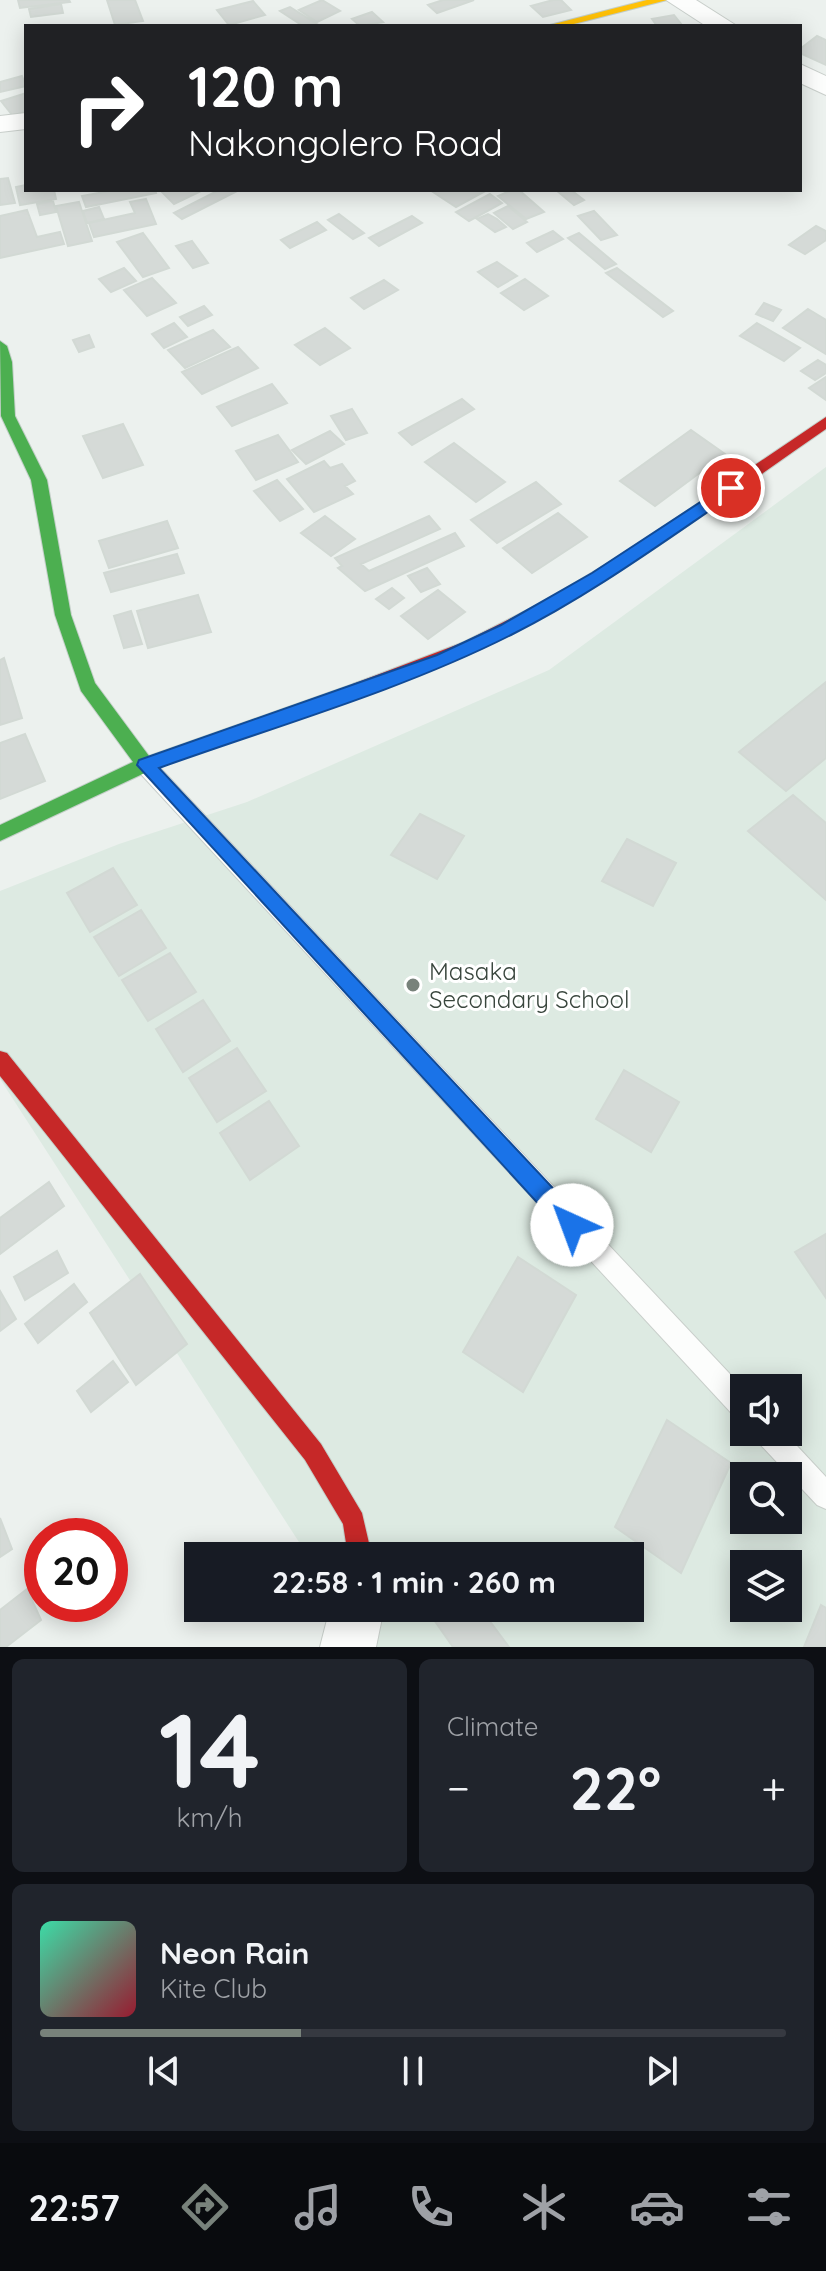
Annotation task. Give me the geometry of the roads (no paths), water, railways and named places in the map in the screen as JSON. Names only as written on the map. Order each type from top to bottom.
[{"type":"street","points":[[560,24],[661,0]]},
{"type":"street","points":[[678,0],[720,24]]},
{"type":"street","points":[[802,73],[826,87]]},
{"type":"street","points":[[0,124],[24,121]]},
{"type":"street","points":[[0,346],[5,362],[8,416],[39,480],[63,615],[87,686],[145,765]]},
{"type":"street","points":[[0,833],[145,765],[443,659],[507,629],[598,577],[826,422]]},
{"type":"street","points":[[0,1060],[313,1452],[354,1521],[358,1542]]},
{"type":"street","points":[[348,1647],[354,1622]]},
{"type":"lane","points":[[145,765],[730,1393]]},
{"type":"lane","points":[[779,1446],[826,1496]]},
{"type":"place","name":"Masaka Secondary School","points":[[413,985]]}]
